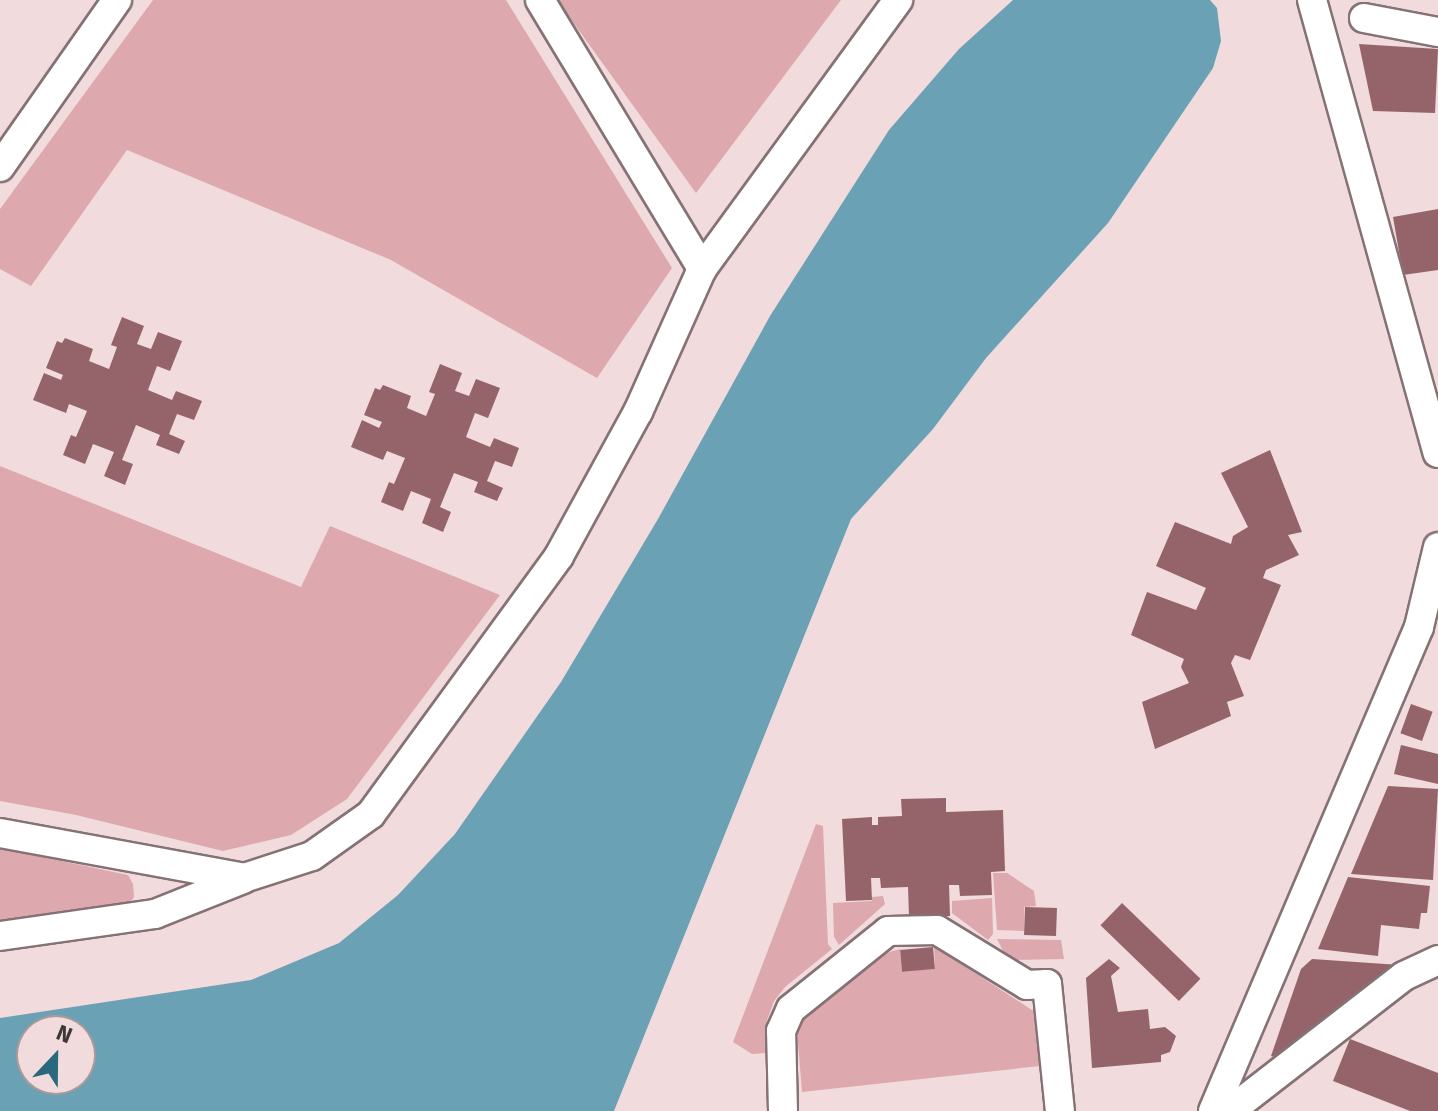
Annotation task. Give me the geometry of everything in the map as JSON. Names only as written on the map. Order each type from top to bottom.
[{"type":"street","points":[[0,167],[117,0]]},
{"type":"street","points":[[540,0],[702,269]]},
{"type":"street","points":[[0,936],[155,914],[244,878],[312,856],[371,814],[559,556],[638,412],[702,269],[898,0]]},
{"type":"street","points":[[1312,0],[1328,69],[1438,453]]},
{"type":"street","points":[[1364,18],[1438,32]]},
{"type":"street","points":[[1213,1111],[1325,841],[1419,627],[1438,547]]},
{"type":"street","points":[[0,833],[244,878]]},
{"type":"street","points":[[783,1111],[781,1031],[791,1009],[888,931],[937,930],[1027,985],[1047,984],[1060,1111]]},
{"type":"street","points":[[1230,1111],[1404,976],[1438,960]]},
{"type":"shaded area","points":[[153,0],[506,0],[672,268],[597,378],[391,260],[127,150],[31,286],[0,269],[0,209]]},
{"type":"shaded area","points":[[557,0],[841,0],[696,193]]},
{"type":"shaded area","points":[[0,466],[301,587],[330,526],[500,595],[347,799],[291,835],[223,851],[76,815],[0,801]]},
{"type":"shaded area","points":[[816,824],[823,826],[828,944],[832,949],[785,987],[774,1001],[766,1023],[765,1053],[752,1054],[733,1042]]},
{"type":"shaded area","points":[[0,848],[128,875],[133,884],[134,897],[125,910],[0,921]]},
{"type":"shaded area","points":[[993,873],[1007,873],[1034,891],[1036,906],[1024,907],[1024,931],[997,930]]},
{"type":"shaded area","points":[[883,896],[885,904],[839,945],[834,937],[833,903],[872,901],[872,897]]},
{"type":"shaded area","points":[[992,898],[993,934],[988,940],[952,913],[952,901]]},
{"type":"shaded area","points":[[997,939],[1061,940],[1064,959],[1015,960],[1004,953]]},
{"type":"shaded area","points":[[934,946],[1035,1012],[1040,1066],[802,1092],[797,1030],[810,1011],[879,955],[900,949],[902,971],[935,969]]},
{"type":"water","points":[[1013,0],[1210,0],[1217,8],[1221,41],[1213,68],[1108,223],[986,358],[933,429],[851,519],[614,1111],[0,1111],[0,1018],[16,1016],[16,1095],[96,1095],[96,1015],[20,1015],[251,980],[339,943],[398,895],[455,834],[561,682],[658,519],[770,316],[889,130],[959,49]]},
{"type":"building","points":[[1359,44],[1438,49],[1435,113],[1373,111]]},
{"type":"building","points":[[1438,209],[1438,270],[1403,275],[1393,217]]},
{"type":"building","points":[[122,317],[144,326],[137,344],[151,349],[158,332],[182,341],[170,371],[157,366],[148,390],[172,400],[176,391],[202,401],[194,420],[177,414],[169,434],[185,441],[179,454],[156,445],[160,435],[136,425],[122,460],[133,464],[125,485],[104,476],[114,452],[93,444],[85,464],[63,455],[71,435],[76,437],[87,411],[69,404],[66,413],[33,400],[44,373],[61,380],[63,375],[46,368],[57,341],[62,343],[65,338],[93,349],[89,361],[109,369],[117,347],[111,345]]},
{"type":"building","points":[[440,364],[462,373],[455,391],[469,396],[476,379],[500,388],[488,418],[475,413],[466,437],[490,447],[494,438],[519,448],[512,467],[495,461],[487,481],[503,488],[497,501],[474,492],[478,482],[454,473],[440,507],[451,512],[443,532],[422,523],[431,499],[411,491],[403,511],[381,502],[389,482],[394,484],[405,458],[387,451],[383,460],[351,447],[362,420],[379,428],[382,422],[364,415],[375,388],[380,390],[383,385],[411,396],[407,408],[426,416],[435,394],[429,392]]},
{"type":"building","points":[[1270,450],[1302,532],[1288,535],[1299,555],[1266,570],[1263,578],[1281,585],[1250,660],[1235,655],[1231,663],[1244,696],[1227,702],[1231,716],[1155,749],[1142,702],[1189,683],[1181,667],[1184,659],[1131,635],[1147,592],[1196,610],[1206,588],[1156,566],[1175,522],[1231,544],[1233,536],[1248,527],[1221,473]]},
{"type":"building","points":[[1411,704],[1433,712],[1422,741],[1400,733]]},
{"type":"building","points":[[1401,745],[1438,754],[1438,784],[1394,774]]},
{"type":"building","points":[[1388,786],[1438,789],[1433,880],[1351,874]]},
{"type":"building","points":[[946,798],[946,812],[1003,810],[1005,871],[991,872],[992,895],[960,896],[959,885],[949,885],[950,916],[909,917],[908,887],[881,888],[880,878],[871,878],[872,900],[846,901],[842,819],[872,817],[872,825],[878,825],[878,817],[902,816],[901,799]]},
{"type":"building","points":[[1348,877],[1430,886],[1427,913],[1421,913],[1419,929],[1381,925],[1378,956],[1318,949]]},
{"type":"building","points":[[1122,903],[1200,979],[1179,1001],[1100,925]]},
{"type":"building","points":[[1025,907],[1057,908],[1056,936],[1024,935]]},
{"type":"building","points":[[933,947],[935,969],[902,972],[900,950]]},
{"type":"building","points":[[1109,959],[1120,968],[1111,976],[1118,1012],[1148,1009],[1150,1029],[1165,1027],[1176,1036],[1170,1052],[1161,1055],[1161,1062],[1092,1068],[1086,978]]},
{"type":"building","points":[[1312,959],[1400,965],[1285,1060],[1271,1056],[1301,969]]},
{"type":"building","points":[[1350,1039],[1438,1073],[1438,1111],[1410,1111],[1333,1081]]}]
